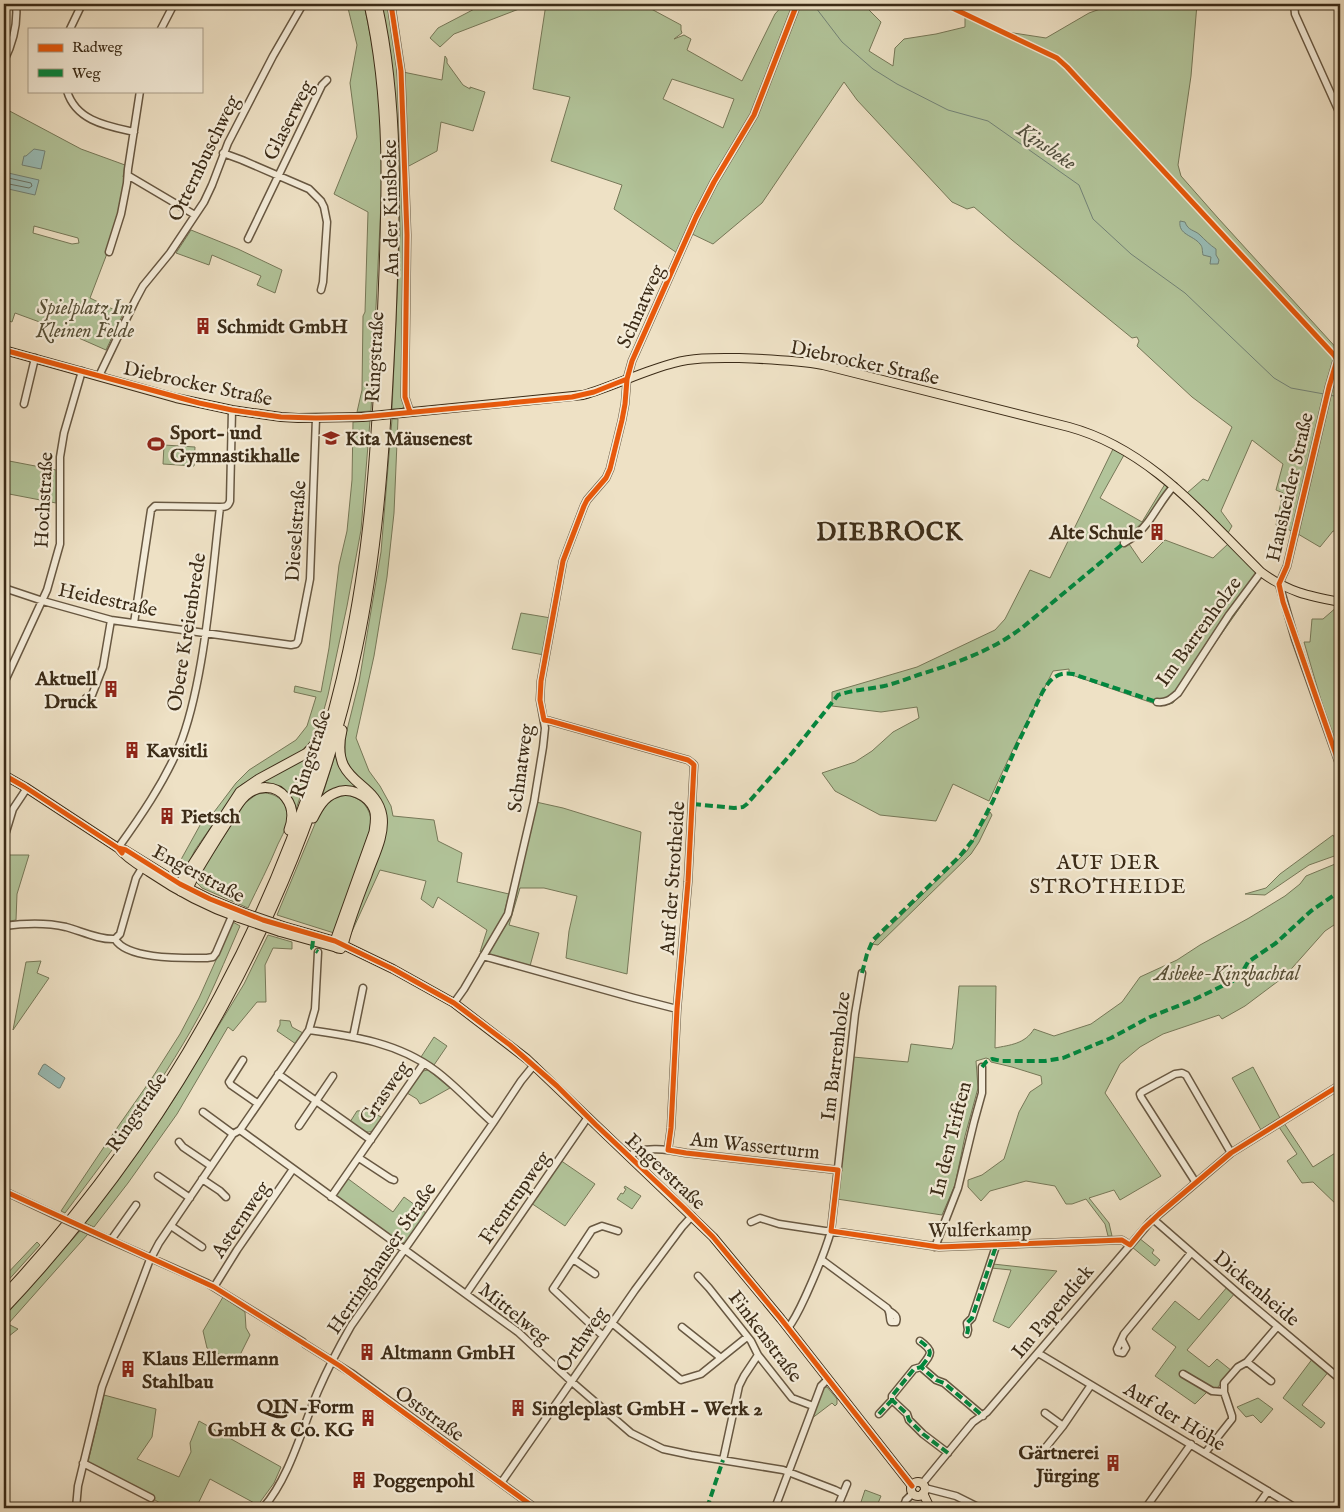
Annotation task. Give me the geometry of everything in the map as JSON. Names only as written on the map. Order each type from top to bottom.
[{"type":"highway","name":"Ringstraße","points":[[4,1296],[42,1254],[124,1148],[161,1093],[192,1041],[222,988],[253,926],[294,830],[318,765],[339,688],[355,614],[365,549],[376,434],[387,200],[386,135],[380,65],[369,4]]},
{"type":"highway","name":"Ringstraße","points":[[4,1308],[46,1262],[89,1210],[130,1155],[168,1099],[205,1037],[246,960],[303,832],[325,771],[346,696],[365,608],[374,550],[385,434],[394,203],[394,134],[388,64],[377,4]]},
{"type":"highway","points":[[183,888],[240,792],[312,748],[321,735],[332,700],[339,688]]},
{"type":"highway","points":[[339,945],[379,841],[382,822],[382,814],[374,799],[354,780],[341,759],[340,737],[347,708],[346,696]]},
{"type":"highway","points":[[183,888],[194,876],[239,803],[250,792],[263,787],[281,792],[290,804],[292,811],[290,828],[274,867],[274,879]]},
{"type":"highway","points":[[303,832],[308,828],[320,805],[335,793],[350,790],[357,792],[365,797],[374,810],[376,817],[374,832],[339,945]]},
{"type":"main road","name":"Diebrocker Straße","points":[[4,350],[176,398],[232,410],[281,417],[316,418],[362,417],[572,397],[594,392],[665,365],[691,359],[787,360],[823,365],[1085,431],[1109,442],[1149,467],[1174,486],[1261,572],[1297,593],[1340,602]]},
{"type":"main road","name":"Engerstraße","points":[[4,769],[26,787]]},
{"type":"main road","name":"Engerstraße","points":[[4,775],[26,787],[118,848],[126,850],[183,888]]},
{"type":"main road","name":"Engerstraße","points":[[118,848],[123,855],[142,868],[210,899],[238,916],[339,945],[393,968],[454,1003],[510,1045],[534,1065],[692,1216],[728,1254],[891,1459],[894,1460],[918,1489],[928,1508]]},
{"type":"street","points":[[4,61],[14,36],[16,4]]},
{"type":"street","points":[[70,28],[82,4]]},
{"type":"street","points":[[162,28],[174,4]]},
{"type":"street","name":"Otternbuschweg","points":[[99,376],[143,286],[170,253],[212,185],[223,154],[273,56],[304,4]]},
{"type":"street","name":"An der Kinsbeke","points":[[391,4],[402,89],[407,235],[405,397],[410,412]]},
{"type":"street","name":"Schnatweg","points":[[454,1003],[508,914],[534,802],[544,748],[544,720],[540,700],[541,681],[563,561],[584,506],[606,478],[610,469],[624,412],[627,379],[632,361],[696,217],[714,182],[754,115],[798,4]]},
{"type":"street","points":[[1294,4],[1295,14],[1340,114]]},
{"type":"street","name":"Glaserweg","points":[[248,239],[322,85],[327,80]]},
{"type":"street","points":[[67,92],[72,103],[88,118],[134,132]]},
{"type":"street","points":[[109,252],[121,214],[129,176],[128,169],[140,92]]},
{"type":"street","points":[[223,154],[242,160],[309,190],[316,195],[324,207],[327,222],[321,290]]},
{"type":"street","points":[[129,176],[195,215]]},
{"type":"street","name":"Hausheider Straße","points":[[1340,356],[1328,387],[1290,552],[1279,584],[1295,639],[1340,766]]},
{"type":"street","points":[[24,404],[35,358]]},
{"type":"street","name":"Hochstraße","points":[[4,683],[43,602],[60,544],[60,470],[64,433],[82,371]]},
{"type":"street","name":"Obere Kreienbrede","points":[[118,848],[155,794],[180,745],[194,697],[206,634],[220,506],[225,507],[230,502],[232,410]]},
{"type":"street","name":"Dieselstraße","points":[[296,644],[310,579],[316,418]]},
{"type":"street","points":[[1124,543],[1147,524],[1174,486]]},
{"type":"street","points":[[134,623],[151,510],[155,506],[220,506]]},
{"type":"street","name":"Im Barrenholze","points":[[1157,702],[1170,700],[1178,693],[1261,572]]},
{"type":"street","name":"Heidestraße","points":[[4,588],[43,602],[111,620],[206,634],[291,645],[296,644]]},
{"type":"street","points":[[86,698],[92,695],[103,667],[111,620]]},
{"type":"street","name":"Auf der Strotheide","points":[[544,720],[688,760],[694,765],[688,882],[677,1009],[672,1118],[668,1150]]},
{"type":"street","points":[[6,832],[12,809],[26,787]]},
{"type":"street","points":[[115,939],[120,934],[136,878],[142,868]]},
{"type":"street","points":[[115,939],[126,950],[139,954],[213,957],[238,916]]},
{"type":"street","points":[[4,926],[30,923],[53,925],[115,939]]},
{"type":"street","points":[[76,1508],[83,1462],[102,1387],[151,1258],[158,1244],[233,1134],[240,1130],[309,1030],[315,1009],[318,952]]},
{"type":"street","points":[[483,956],[677,1009]]},
{"type":"street","name":"Im Barrenholze","points":[[788,1328],[800,1310],[822,1260],[831,1231],[856,1003],[862,973]]},
{"type":"street","points":[[353,1036],[363,988]]},
{"type":"street","points":[[309,1030],[375,1041],[424,1063],[443,1077],[493,1123]]},
{"type":"street","points":[[243,1060],[229,1082],[257,1103]]},
{"type":"street","name":"Grasweg","points":[[331,1197],[424,1063]]},
{"type":"street","name":"Herringhauser Straße","points":[[263,1508],[281,1482],[318,1391],[351,1326],[521,1080],[534,1065]]},
{"type":"street","name":"In den Triften","points":[[935,1247],[958,1188],[982,1093],[982,1067]]},
{"type":"street","points":[[1196,1183],[1140,1097],[1142,1092],[1175,1074],[1182,1073],[1186,1075],[1231,1153]]},
{"type":"street","name":"Grasweg","points":[[278,1074],[371,1140]]},
{"type":"street","points":[[299,1126],[333,1076]]},
{"type":"street","name":"Im Papendiek","points":[[903,1508],[906,1500],[918,1489],[973,1422],[983,1416],[1153,1219],[1231,1153],[1340,1085]]},
{"type":"street","points":[[203,1112],[233,1134]]},
{"type":"street","name":"Frentrupweg","points":[[466,1294],[588,1117]]},
{"type":"street","name":"Mittelweg","points":[[240,1130],[518,1332],[572,1382],[632,1433],[663,1449],[789,1472],[843,1494]]},
{"type":"street","points":[[179,1142],[183,1147],[211,1166]]},
{"type":"street","name":"Am Wasserturm","points":[[629,1156],[634,1152],[642,1150],[668,1150],[838,1170]]},
{"type":"street","points":[[359,1158],[394,1180]]},
{"type":"street","name":"Asternweg","points":[[214,1287],[293,1169]]},
{"type":"street","points":[[158,1176],[190,1198]]},
{"type":"street","points":[[202,1179],[226,1197]]},
{"type":"street","name":"Oststraße","points":[[4,1192],[214,1287],[332,1361],[535,1508]]},
{"type":"street","points":[[111,1240],[136,1205]]},
{"type":"street","name":"Orthweg","points":[[501,1483],[612,1323],[682,1226],[692,1216]]},
{"type":"street","name":"Wulferkamp","points":[[751,1222],[760,1218],[788,1225],[935,1247],[1122,1240],[1130,1245]]},
{"type":"street","name":"Dickenheide","points":[[1153,1219],[1340,1379]]},
{"type":"street","points":[[172,1226],[202,1247]]},
{"type":"street","points":[[603,1336],[553,1291],[553,1286],[592,1230],[602,1226],[618,1231]]},
{"type":"street","points":[[967,1334],[967,1323],[972,1318],[996,1246]]},
{"type":"street","points":[[1122,1340],[1124,1334],[1191,1253]]},
{"type":"street","points":[[572,1259],[595,1274]]},
{"type":"street","points":[[822,1260],[890,1311]]},
{"type":"street","name":"Finkenstraße","points":[[698,1276],[747,1337],[758,1355],[792,1398],[813,1406]]},
{"type":"street","points":[[612,1323],[681,1380],[698,1376],[747,1337]]},
{"type":"street","points":[[682,1327],[721,1358]]},
{"type":"street","points":[[1205,1453],[1232,1419],[1224,1392],[1224,1383],[1238,1367],[1247,1362],[1277,1327]]},
{"type":"street","points":[[879,1414],[892,1400],[892,1396],[914,1369],[921,1367],[930,1354],[931,1351],[920,1341]]},
{"type":"street","name":"Auf der Höhe","points":[[1038,1352],[1296,1508]]},
{"type":"street","points":[[723,1460],[739,1386],[758,1355]]},
{"type":"street","points":[[1247,1362],[1271,1382]]},
{"type":"street","points":[[921,1367],[936,1380],[944,1383],[983,1416]]},
{"type":"street","points":[[1182,1374],[1212,1391],[1224,1392]]},
{"type":"street","points":[[775,1508],[821,1386],[828,1379]]},
{"type":"street","points":[[1041,1456],[1091,1385]]},
{"type":"street","points":[[892,1400],[907,1414],[909,1420],[923,1434],[948,1453]]},
{"type":"street","points":[[1045,1413],[1063,1426]]},
{"type":"street","points":[[1147,1506],[1191,1444]]},
{"type":"street","points":[[83,1462],[151,1498]]},
{"type":"street","points":[[837,1508],[847,1484]]},
{"type":"street","points":[[918,1489],[956,1496],[980,1508]]},
{"type":"street","points":[[1256,1508],[1268,1491]]},
{"type":"green space","points":[[347,4],[364,4],[377,69],[381,113],[382,182],[371,411],[357,412],[362,390],[368,212],[334,194],[357,137],[350,83],[357,45]]},
{"type":"green space","points":[[381,4],[388,4],[394,37],[401,119],[405,237],[402,368],[403,397],[406,406],[401,409],[392,409],[400,233],[398,147],[389,47]]},
{"type":"green space","points":[[484,4],[532,4],[454,34],[440,47],[430,38],[438,28]]},
{"type":"green space","points":[[546,4],[642,4],[681,25],[682,33],[674,39],[684,35],[691,39],[687,50],[742,81],[775,14],[784,4],[866,4],[865,6],[881,22],[869,51],[893,66],[895,48],[904,39],[965,27],[965,15],[1007,34],[1007,32],[1046,38],[1089,13],[1114,4],[1197,4],[1191,76],[1178,165],[1181,176],[1340,352],[1335,358],[1324,394],[1330,395],[1340,373],[1340,532],[1333,531],[1320,547],[1298,534],[1303,506],[1292,531],[1276,525],[1283,493],[1276,490],[1283,464],[1252,440],[1221,511],[1232,526],[1228,533],[1187,493],[1203,479],[1208,481],[1232,427],[1192,397],[1137,346],[1139,341],[1137,337],[1132,338],[974,207],[967,209],[952,202],[857,100],[844,82],[762,203],[713,244],[690,233],[677,253],[614,209],[622,185],[551,161],[570,97],[533,89]],"holes":[[[672,79],[734,99],[723,128],[663,99]]]},
{"type":"green space","points":[[445,56],[447,63],[463,85],[470,89],[470,87],[485,92],[473,131],[441,122],[437,151],[407,167],[403,72],[442,80]]},
{"type":"green space","name":"Spielplatz Im Kleinen Felde","points":[[4,108],[81,149],[125,165],[123,177],[125,179],[118,217],[108,251],[90,298],[123,314],[106,350],[56,328],[15,313],[12,322],[4,319]],"holes":[[[34,226],[78,238],[79,243],[72,244],[33,233]]]},
{"type":"green space","points":[[191,230],[238,249],[282,270],[275,293],[257,285],[261,276],[212,255],[209,265],[176,253]]},
{"type":"green space","points":[[392,419],[398,419],[394,513],[387,577],[374,656],[356,738],[369,771],[391,806],[393,816],[434,820],[438,841],[462,853],[457,882],[509,894],[504,914],[482,952],[480,952],[487,930],[438,897],[433,908],[421,899],[426,881],[380,870],[349,938],[347,937],[384,836],[357,777],[345,759],[345,738],[359,682],[381,552]]},
{"type":"green space","points":[[370,421],[361,530],[347,606],[319,728],[308,745],[301,751],[241,785],[195,850],[184,872],[173,874],[204,818],[208,820],[236,783],[249,770],[296,740],[307,726],[316,697],[294,692],[295,686],[321,692],[329,648],[339,565],[347,531],[352,480],[353,422]]},
{"type":"green space","points":[[164,445],[195,447],[194,466],[163,464]]},
{"type":"green space","points":[[1113,449],[1124,455],[1100,498],[1142,522],[1165,484],[1170,487],[1143,525],[1142,523],[1125,538],[1142,563],[1165,540],[1213,558],[1228,544],[1254,569],[1260,579],[1173,703],[1161,706],[1069,674],[1069,669],[1053,671],[989,801],[953,784],[936,821],[880,815],[835,791],[822,773],[855,762],[872,751],[893,732],[919,718],[917,707],[881,712],[832,706],[832,692],[917,667],[995,630],[1005,619],[1030,570],[1050,578]]},
{"type":"green space","points":[[4,460],[56,470],[56,503],[4,493]]},
{"type":"green space","points":[[1340,606],[1340,757],[1304,642],[1310,642],[1312,619],[1323,619]]},
{"type":"green space","points":[[521,613],[551,618],[544,655],[512,649]]},
{"type":"green space","points":[[318,745],[294,815],[278,786],[268,783],[255,786]]},
{"type":"green space","points":[[337,749],[379,819],[353,789],[321,800]]},
{"type":"green space","points":[[257,794],[274,795],[285,804],[288,813],[287,825],[248,908],[202,888],[196,882],[198,874],[202,871],[245,803]]},
{"type":"green space","points":[[348,795],[358,799],[365,805],[370,813],[372,824],[334,933],[277,915],[322,807],[340,796]]},
{"type":"green space","points":[[536,802],[563,808],[641,832],[627,974],[566,958],[569,931],[577,896],[544,888],[520,888],[509,925],[539,933],[530,966],[491,956],[489,953],[500,934]]},
{"type":"green space","points":[[990,812],[992,815],[971,854],[878,945],[872,944],[967,851]]},
{"type":"green space","points":[[1333,835],[1340,848],[1340,854],[1309,865],[1265,895],[1245,894],[1266,888],[1280,874]]},
{"type":"green space","points":[[4,855],[29,855],[17,894],[16,920],[4,922]]},
{"type":"green space","name":"Asbeke-Kinzbachtal","points":[[1340,862],[1340,921],[1325,931],[1285,976],[1245,1006],[1222,1019],[1219,1015],[1163,1034],[1140,1047],[1120,1064],[1105,1093],[1161,1176],[1120,1200],[1114,1190],[1089,1198],[1109,1223],[1112,1236],[1108,1236],[1105,1224],[1086,1199],[1066,1204],[1055,1186],[1026,1181],[990,1191],[981,1201],[968,1187],[968,1180],[982,1175],[1004,1159],[1019,1112],[1030,1092],[1042,1084],[1041,1076],[991,1062],[986,1058],[976,1061],[978,1088],[965,1136],[955,1185],[942,1215],[837,1199],[853,1057],[908,1062],[911,1044],[952,1049],[959,986],[996,986],[995,1048],[1022,1041],[1034,1029],[1054,1036],[1091,1024],[1122,1002],[1140,977],[1177,960],[1249,918],[1285,896],[1300,884],[1306,876]]},
{"type":"green space","points":[[233,922],[240,926],[206,1003],[175,1057],[122,1137],[65,1213],[61,1211],[180,1034],[199,998]]},
{"type":"green space","points":[[268,935],[292,942],[292,949],[273,948],[265,965],[266,1002],[257,1002],[233,1031],[228,1027],[177,1114],[128,1183],[94,1227],[85,1223],[147,1140],[174,1099],[244,984]]},
{"type":"green space","points":[[41,961],[37,973],[49,978],[13,1030],[26,962]]},
{"type":"green space","points":[[280,1020],[290,1021],[292,1027],[303,1033],[296,1044],[277,1031]]},
{"type":"green space","points":[[434,1037],[447,1046],[434,1065],[421,1057]]},
{"type":"green space","points":[[1253,1067],[1280,1118],[1261,1130],[1232,1078]]},
{"type":"green space","points":[[428,1070],[450,1088],[420,1104],[417,1099],[407,1093],[423,1071]]},
{"type":"green space","points":[[368,1110],[383,1118],[375,1129],[368,1132],[350,1122],[357,1111]]},
{"type":"green space","points":[[1284,1123],[1313,1167],[1340,1150],[1340,1208],[1313,1182],[1302,1183],[1287,1161],[1297,1154],[1279,1127]]},
{"type":"green space","points":[[560,1160],[595,1184],[565,1226],[531,1203]]},
{"type":"green space","points":[[347,1178],[393,1212],[404,1197],[426,1213],[406,1242],[398,1242],[335,1195]]},
{"type":"green space","points":[[625,1186],[641,1196],[632,1209],[617,1199],[621,1193],[623,1194],[626,1189],[624,1188]]},
{"type":"green space","points":[[80,1231],[88,1234],[8,1324],[18,1329],[4,1340],[4,1315]]},
{"type":"green space","points":[[1139,1238],[1154,1250],[1152,1253],[1160,1260],[1155,1266],[1132,1247]]},
{"type":"green space","points":[[37,1242],[40,1245],[4,1285],[4,1277]]},
{"type":"green space","points":[[993,1264],[1057,1271],[1009,1328],[993,1321],[1011,1270],[991,1268]]},
{"type":"green space","points":[[1228,1286],[1235,1293],[1187,1350],[1209,1367],[1217,1359],[1232,1371],[1217,1388],[1208,1391],[1195,1404],[1155,1376],[1176,1347],[1152,1329],[1175,1301],[1199,1320]]},
{"type":"green space","points":[[223,1297],[245,1312],[246,1328],[250,1335],[236,1363],[207,1348],[203,1331]]},
{"type":"green space","points":[[1313,1358],[1329,1371],[1302,1405],[1325,1423],[1321,1428],[1283,1398]]},
{"type":"green space","points":[[825,1387],[837,1399],[837,1404],[835,1406],[832,1403],[811,1419],[821,1389]]},
{"type":"green space","points":[[104,1395],[156,1409],[152,1437],[137,1459],[179,1477],[191,1452],[190,1443],[199,1421],[281,1467],[274,1483],[258,1505],[210,1479],[196,1508],[169,1508],[88,1462]]},
{"type":"green space","points":[[1258,1398],[1273,1409],[1261,1423],[1253,1415],[1246,1417],[1237,1407]]},
{"type":"green space","points":[[865,1490],[881,1496],[876,1508],[859,1508]]},
{"type":"water","points":[[34,149],[45,151],[41,169],[22,165],[24,156]]},
{"type":"water","points":[[4,172],[39,180],[35,195],[4,188]]},
{"type":"water","points":[[1180,221],[1185,222],[1190,229],[1198,233],[1216,249],[1216,255],[1219,260],[1218,264],[1210,264],[1211,257],[1203,255],[1201,245],[1181,229]]},
{"type":"water","points":[[45,1064],[65,1078],[60,1088],[38,1074]]},
{"type":"waterway","name":"Kinsbeke","points":[[813,4],[842,42],[873,69],[897,84],[948,110],[988,121],[1079,185],[1093,219],[1131,254],[1185,293],[1274,378],[1291,388],[1324,394]]},
{"type":"waterway","name":"Kinsbeke","points":[[1330,395],[1340,401]]},
{"type":"marked path","points":[[693,804],[734,808],[743,807],[792,753],[838,695],[898,682],[987,649],[1023,627],[1124,543]]},
{"type":"marked path","points":[[862,973],[873,940],[959,857],[972,841],[993,801],[1042,693],[1051,680],[1058,675],[1073,674],[1157,702]]},
{"type":"marked path","points":[[982,1067],[992,1059],[1002,1061],[1045,1061],[1063,1058],[1111,1038],[1150,1017],[1193,1000],[1239,978],[1248,962],[1276,943],[1311,911],[1340,891]]},
{"type":"marked path","points":[[313,941],[312,948],[318,952]]},
{"type":"marked path","points":[[967,1334],[967,1323],[972,1318],[996,1246]]},
{"type":"marked path","points":[[920,1341],[930,1351],[929,1356],[921,1367]]},
{"type":"marked path","points":[[948,1453],[923,1434],[909,1420],[907,1414],[892,1400],[892,1396],[914,1369],[921,1367],[936,1380],[944,1383],[983,1416]]},
{"type":"marked path","points":[[879,1414],[892,1400]]},
{"type":"marked path","points":[[707,1508],[723,1460]]},
{"type":"cycle path","points":[[391,4],[401,71],[407,235],[405,397],[410,412]]},
{"type":"cycle path","points":[[797,4],[754,115],[714,182],[696,217],[632,361],[627,379],[622,420],[610,469],[606,478],[587,500],[563,561],[541,681],[540,700],[544,720],[688,760],[694,765],[688,882],[677,1009],[671,1128],[668,1150],[838,1170],[831,1231],[939,1247],[1122,1240],[1130,1245],[1159,1214],[1231,1153],[1340,1085]]},
{"type":"cycle path","points":[[944,4],[1057,58],[1067,67],[1334,355],[1340,365]]},
{"type":"cycle path","points":[[4,350],[199,403],[281,417],[362,417],[572,397],[594,392],[627,379]]},
{"type":"cycle path","points":[[1337,360],[1287,566],[1279,584],[1283,602],[1340,766]]},
{"type":"cycle path","points":[[4,775],[118,848],[122,853]]},
{"type":"cycle path","points":[[118,848],[126,850],[180,884],[210,899],[263,920],[335,941],[393,969],[454,1003],[510,1045],[557,1086],[713,1237],[781,1319],[912,1486]]},
{"type":"cycle path","points":[[4,1191],[214,1287],[340,1366],[535,1508]]},
{"type":"place","name":"Schmidt GmbH","points":[[203,326]]},
{"type":"place","name":"Kita Mäusenest","points":[[331,438]]},
{"type":"place","name":"Sport- und Gymnastikhalle","points":[[156,444]]},
{"type":"place","name":"Alte Schule","points":[[1157,532]]},
{"type":"place","name":"Aktuell Druck","points":[[111,689]]},
{"type":"place","name":"Kavsitli","points":[[132,750]]},
{"type":"place","name":"Pietsch","points":[[167,816]]},
{"type":"place","name":"Altmann GmbH","points":[[367,1352]]},
{"type":"place","name":"Klaus Ellermann Stahlbau","points":[[128,1369]]},
{"type":"place","name":"Singleplast GmbH - Werk 2","points":[[518,1408]]},
{"type":"place","name":"QIN-Form GmbH & Co. KG","points":[[368,1418]]},
{"type":"place","name":"Gärtnerei Jürging","points":[[1113,1463]]},
{"type":"place","name":"Poggenpohl","points":[[359,1480]]},
{"type":"district","name":"DIEBROCK","points":[[890,531]]},
{"type":"district","name":"AUF DER STROTHEIDE","points":[[1108,874]]}]
